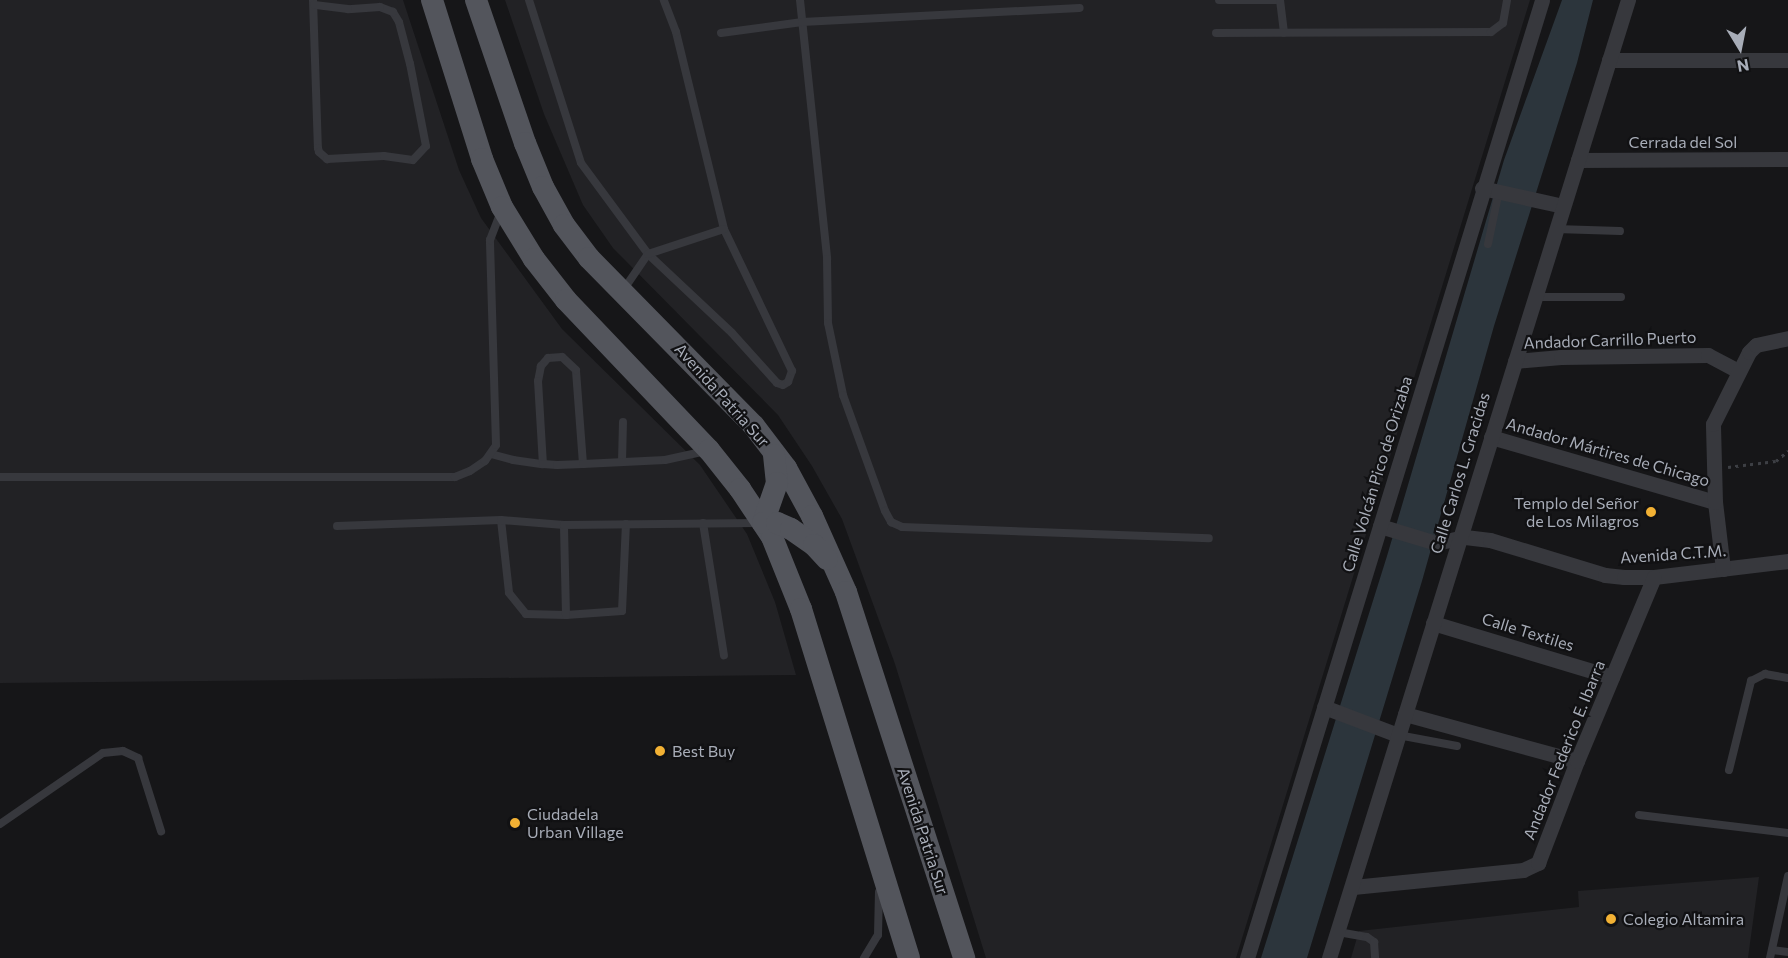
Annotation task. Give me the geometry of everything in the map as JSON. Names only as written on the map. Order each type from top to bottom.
[{"type":"main road","points":[[432,0],[482,159],[502,207],[534,259],[566,300],[709,450],[772,537],[801,609],[876,858],[909,958]]},
{"type":"main road","name":"Avenida Patria Sur","points":[[476,0],[525,143],[543,187],[570,233],[590,258],[754,426],[786,468],[812,516],[846,592],[964,958]]},
{"type":"main road","points":[[763,523],[777,483],[773,451]]},
{"type":"main road","points":[[763,523],[777,523],[792,529],[814,545],[835,566]]},
{"type":"street","name":"Calle Volcán Pico de Orizaba","points":[[1247,958],[1386,528],[1482,188],[1542,0]]},
{"type":"street","name":"Calle Carlos L. Gracidas","points":[[1329,958],[1628,0]]},
{"type":"street","points":[[1609,60],[1788,60]]},
{"type":"street","name":"Cerrada del Sol","points":[[1578,160],[1788,159]]},
{"type":"street","points":[[1482,188],[1563,206]]},
{"type":"street","points":[[1723,569],[1715,502],[1713,424],[1738,371],[1756,345],[1788,338]]},
{"type":"street","name":"Andador Carrillo Puerto","points":[[1515,361],[1561,357],[1708,355],[1738,371]]},
{"type":"street","name":"Andador Mártires de Chicago","points":[[1491,437],[1715,502]]},
{"type":"street","name":"Avenida C.T.M.","points":[[1386,528],[1436,543],[1474,537],[1490,540],[1605,575],[1654,577],[1788,561]]},
{"type":"street","name":"Andador Federico E. Ibarra","points":[[1353,887],[1523,870],[1538,863],[1577,761],[1654,577]]},
{"type":"street","name":"Calle Textiles","points":[[1433,622],[1612,677]]},
{"type":"street","points":[[1329,709],[1398,735]]},
{"type":"street","points":[[1405,714],[1577,761]]},
{"type":"lane","points":[[529,0],[580,163],[648,254],[732,333],[777,383],[783,385],[788,382],[792,372],[723,229],[676,32],[664,0]]},
{"type":"lane","points":[[800,0],[827,259],[828,323],[843,394],[885,512],[891,522],[902,526],[1209,538]]},
{"type":"lane","points":[[1219,0],[1280,0],[1284,33]]},
{"type":"lane","points":[[1216,33],[1491,32],[1503,23],[1507,0]]},
{"type":"lane","points":[[313,2],[348,9],[381,6],[393,12],[399,22],[410,64],[426,146],[413,160],[384,156],[327,159],[319,152],[313,2]]},
{"type":"lane","points":[[721,33],[802,22],[1080,8]]},
{"type":"lane","points":[[1488,244],[1499,191]]},
{"type":"lane","points":[[0,477],[455,477],[470,471],[491,454],[496,445],[490,240],[502,207]]},
{"type":"lane","points":[[623,291],[648,254],[723,229]]},
{"type":"lane","points":[[1556,229],[1620,231]]},
{"type":"lane","points":[[1535,297],[1621,297]]},
{"type":"lane","points":[[543,464],[539,375],[548,358],[562,357],[576,370],[578,378],[583,464]]},
{"type":"lane","points":[[622,462],[623,422]]},
{"type":"lane","points":[[491,454],[543,464],[583,464],[665,460],[709,450]]},
{"type":"lane","points":[[338,526],[501,520],[564,525],[763,523]]},
{"type":"lane","points":[[501,520],[509,593],[525,614],[567,615],[622,611],[626,524]]},
{"type":"lane","points":[[704,523],[724,655]]},
{"type":"lane","points":[[564,525],[567,615]]},
{"type":"lane","points":[[1729,770],[1751,681],[1765,674],[1788,678]]},
{"type":"lane","points":[[1398,735],[1458,746]]},
{"type":"lane","points":[[0,824],[103,753],[123,751],[138,758],[161,831]]},
{"type":"lane","points":[[1639,815],[1788,833]]},
{"type":"lane","points":[[864,958],[878,934],[880,903],[876,858]]},
{"type":"lane","points":[[1788,876],[1771,954],[1788,952]]},
{"type":"lane","points":[[1338,932],[1367,937],[1374,942],[1375,958]]},
{"type":"path","points":[[1713,469],[1776,461],[1788,451]]},
{"type":"shaded area","points":[[0,0],[403,0],[459,170],[481,218],[562,329],[700,465],[747,534],[775,602],[796,675],[0,683]]},
{"type":"shaded area","points":[[505,0],[1530,0],[1236,958],[986,958],[895,664],[842,519],[812,466],[778,415],[613,248],[583,205],[544,114]]},
{"type":"shaded area","points":[[1562,0],[1593,0],[1577,63],[1494,326],[1422,581],[1307,958],[1261,958],[1387,556],[1504,160]]},
{"type":"shaded area","name":"Colegio Altamira","points":[[1759,877],[1748,958],[1351,958],[1359,931],[1579,907],[1578,891]]},
{"type":"place","name":"Templo del Señor de Los Milagros","points":[[1651,512]]},
{"type":"place","name":"Best Buy","points":[[660,751]]},
{"type":"place","name":"Ciudadela Urban Village","points":[[515,823]]},
{"type":"place","name":"Colegio Altamira","points":[[1611,919]]}]
